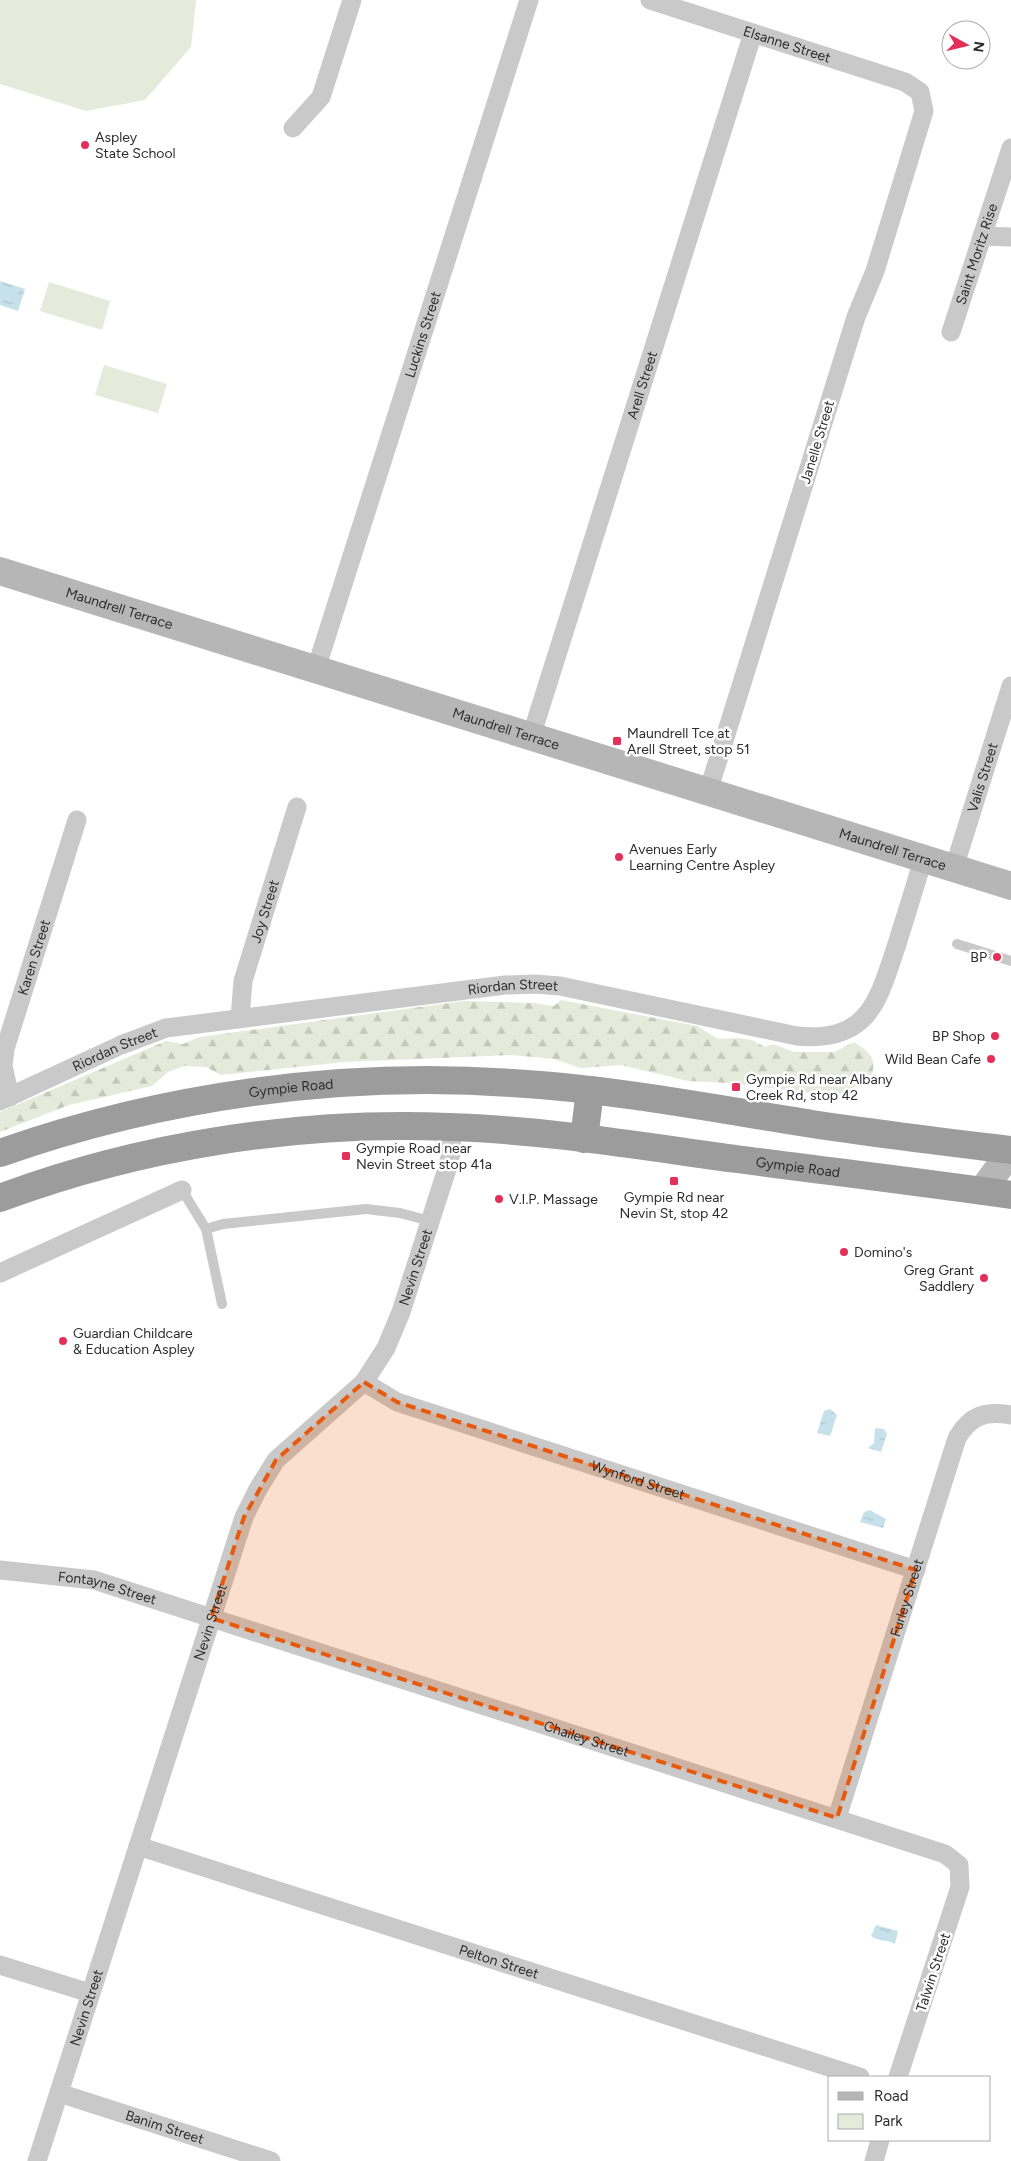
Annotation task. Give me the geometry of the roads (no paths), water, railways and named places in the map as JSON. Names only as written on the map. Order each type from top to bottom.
[{"type":"highway","name":"Gympie Road","points":[[0,1153],[103,1122],[206,1100],[262,1091],[322,1085],[449,1080],[510,1082],[590,1090],[814,1124],[1011,1151]]},
{"type":"highway","points":[[584,1139],[590,1090]]},
{"type":"highway","name":"Gympie Road","points":[[0,1198],[119,1162],[227,1140],[340,1128],[452,1127],[584,1139],[1011,1196]]},
{"type":"main road","name":"Maundrell Terrace","points":[[0,571],[1011,886]]},
{"type":"main road","points":[[982,1191],[1011,1151]]},
{"type":"street","points":[[293,128],[322,97],[352,0]]},
{"type":"street","name":"Luckins Street","points":[[316,669],[529,0]]},
{"type":"street","name":"Elsanne Street","points":[[650,0],[906,82],[920,92]]},
{"type":"street","name":"Arell Street","points":[[531,737],[753,33]]},
{"type":"street","name":"Janelle Street","points":[[708,792],[856,317],[875,271],[924,111],[920,92]]},
{"type":"street","name":"Saint Moritz Rise","points":[[951,332],[1011,148]]},
{"type":"street","points":[[982,236],[1011,237]]},
{"type":"street","name":"Valis Street","points":[[954,868],[1011,686]]},
{"type":"street","name":"Joy Street","points":[[240,1018],[243,981],[296,806]]},
{"type":"street","name":"Karen Street","points":[[5,1099],[3,1066],[5,1049],[77,820]]},
{"type":"street","name":"Riordan Street","points":[[5,1099],[142,1036],[166,1028],[505,985],[534,984],[602,994],[797,1036],[822,1038],[835,1035],[864,1018],[881,993],[923,859]]},
{"type":"street","name":"Nevin Street","points":[[37,2161],[244,1517],[276,1460],[364,1382],[386,1348],[401,1312],[451,1153],[452,1127]]},
{"type":"street","points":[[0,1272],[182,1190]]},
{"type":"street","name":"Wynford Street","points":[[364,1382],[397,1402],[916,1570]]},
{"type":"street","name":"Furley Street","points":[[837,1818],[958,1438],[967,1423],[983,1414],[1002,1413],[1011,1415]]},
{"type":"street","name":"Fontayne Street","points":[[0,1570],[94,1580],[211,1618]]},
{"type":"street","name":"Chailey Street","points":[[211,1618],[837,1818],[945,1854],[959,1865]]},
{"type":"street","name":"Pelton Street","points":[[138,1846],[857,2076]]},
{"type":"street","name":"Talwin Street","points":[[898,2076],[960,1887],[959,1865]]},
{"type":"street","points":[[0,1965],[90,1993]]},
{"type":"street","name":"Banim Street","points":[[59,2093],[271,2161]]},
{"type":"street","points":[[874,2161],[880,2141]]},
{"type":"lane","points":[[957,944],[1011,961]]},
{"type":"lane","points":[[182,1190],[206,1229],[222,1304]]},
{"type":"lane","points":[[206,1229],[223,1224],[366,1209],[400,1213],[430,1221]]},
{"type":"water","points":[[0,281],[25,289],[18,311],[0,305]]},
{"type":"water","points":[[830,1409],[837,1415],[830,1436],[817,1433],[824,1411]]},
{"type":"water","points":[[875,1428],[884,1429],[887,1434],[881,1452],[868,1448],[874,1443]]},
{"type":"water","points":[[870,1510],[886,1519],[883,1528],[860,1522],[864,1512]]},
{"type":"water","points":[[876,1925],[898,1931],[895,1944],[871,1936]]},
{"type":"place","name":"Aspley State School","points":[[85,145]]},
{"type":"place","name":"Maundrell Tce at Arell Street, stop 51","points":[[617,741]]},
{"type":"place","name":"Avenues Early Learning Centre Aspley","points":[[619,857]]},
{"type":"place","name":"BP","points":[[997,957]]},
{"type":"place","name":"BP Shop","points":[[995,1036]]},
{"type":"place","name":"Wild Bean Cafe","points":[[991,1059]]},
{"type":"place","name":"Gympie Rd near Albany Creek Rd, stop 42","points":[[736,1087]]},
{"type":"place","name":"Gympie Road near Nevin Street stop 41a","points":[[346,1156]]},
{"type":"place","name":"Gympie Rd near Nevin St, stop 42","points":[[674,1181]]},
{"type":"place","name":"V.I.P. Massage","points":[[499,1199]]},
{"type":"place","name":"Domino's","points":[[844,1252]]},
{"type":"place","name":"Greg Grant Saddlery","points":[[984,1278]]},
{"type":"place","name":"Guardian Childcare & Education Aspley","points":[[63,1341]]}]
